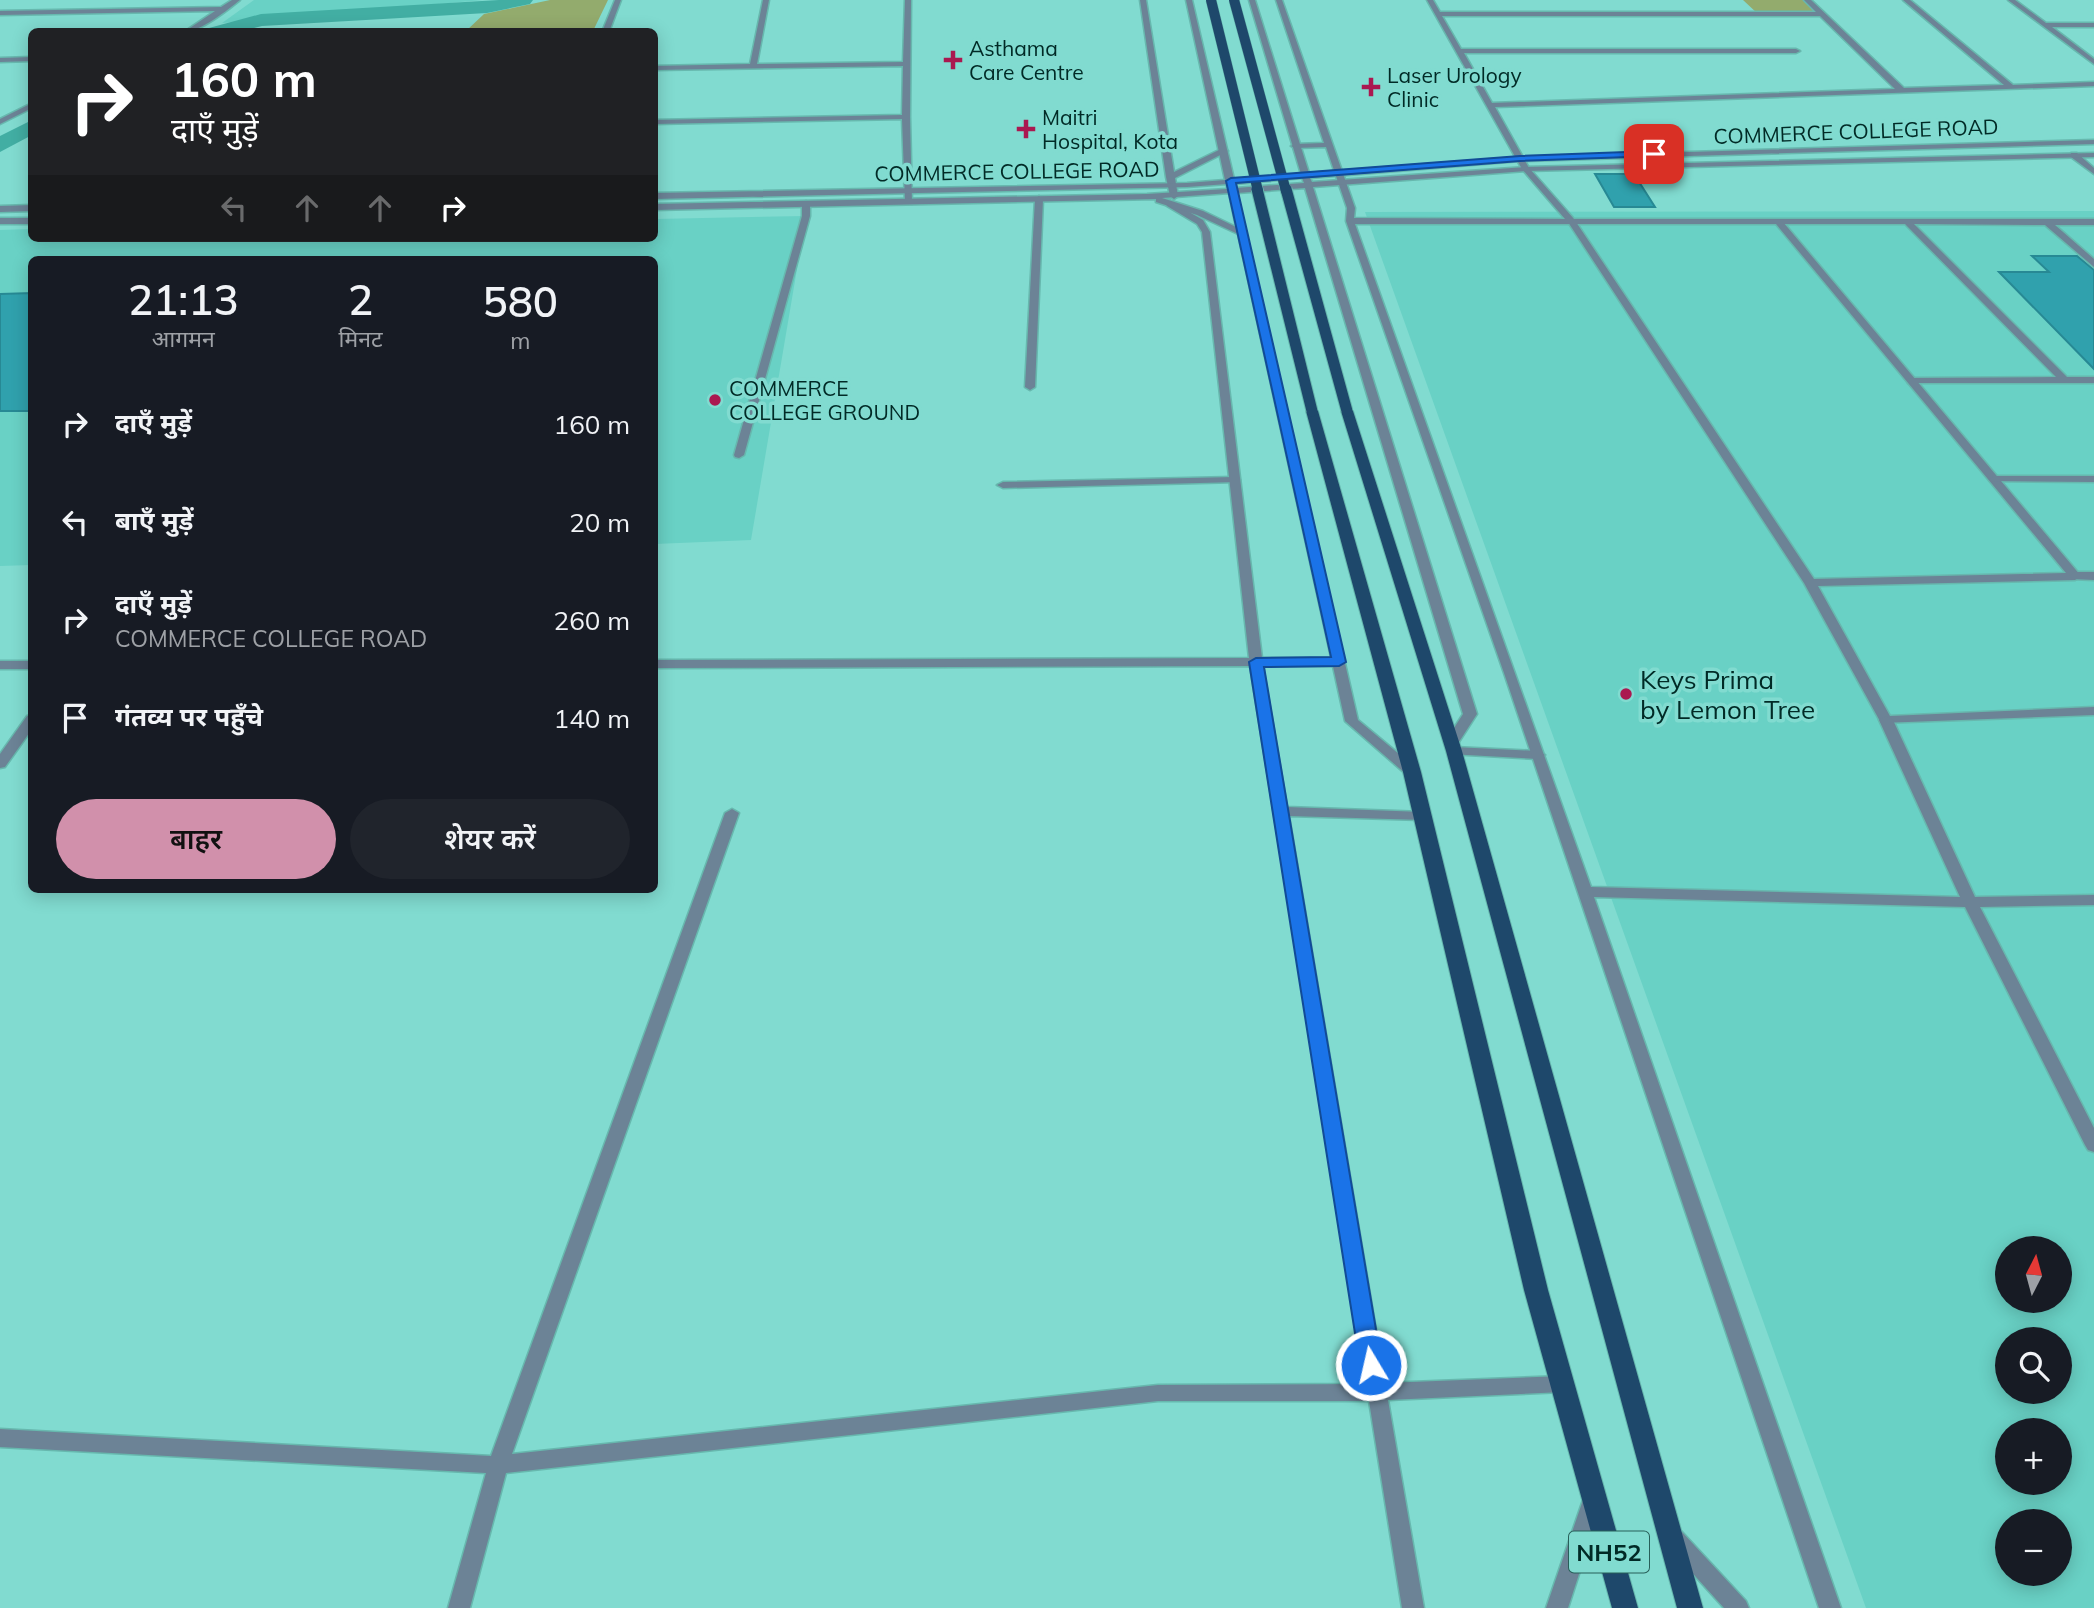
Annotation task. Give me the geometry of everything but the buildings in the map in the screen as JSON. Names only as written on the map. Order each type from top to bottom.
[{"type":"main road","points":[[1211,0],[1312,411],[1412,772],[1536,1290],[1594,1496]]},
{"type":"main road","points":[[1234,0],[1347,411],[1453,746],[1669,1533]]},
{"type":"main road","name":"NH52","points":[[1594,1496],[1625,1608]]},
{"type":"main road","name":"NH52","points":[[1669,1533],[1690,1608]]},
{"type":"street","points":[[194,28],[237,0]]},
{"type":"street","points":[[607,28],[618,0]]},
{"type":"street","points":[[753,66],[766,0]]},
{"type":"street","points":[[908,0],[906,117],[909,202]]},
{"type":"street","points":[[1143,0],[1172,200],[1200,222],[1206,232],[1256,662],[1413,1608]]},
{"type":"street","points":[[1189,0],[1232,186],[1332,662],[1353,721],[1412,772]]},
{"type":"street","points":[[1252,0],[1470,713],[1453,746],[1538,755]]},
{"type":"street","points":[[1279,0],[1351,208],[1350,221],[1538,755],[1830,1608]]},
{"type":"street","points":[[1430,0],[1526,169],[1572,222],[1810,583],[1886,720],[1970,902],[2094,1145]]},
{"type":"street","points":[[1807,0],[1902,91]]},
{"type":"street","points":[[1906,0],[2011,87]]},
{"type":"street","points":[[2011,0],[2094,62]]},
{"type":"street","points":[[0,13],[226,9]]},
{"type":"street","points":[[0,21],[9,13]]},
{"type":"street","points":[[1438,14],[1819,14]]},
{"type":"street","points":[[2044,25],[2094,25]]},
{"type":"street","points":[[1458,51],[1796,51]]},
{"type":"street","points":[[0,60],[28,59]]},
{"type":"street","points":[[658,68],[907,64]]},
{"type":"street","points":[[1490,105],[2094,84]]},
{"type":"street","points":[[0,122],[28,107]]},
{"type":"street","points":[[658,122],[906,117]]},
{"type":"street","name":"COMMERCE COLLEGE ROAD","points":[[658,196],[908,191],[1171,181],[1232,186],[1304,174],[1520,159],[2094,142]]},
{"type":"street","points":[[1295,146],[1329,145]]},
{"type":"street","points":[[1171,181],[1224,151]]},
{"type":"street","points":[[2074,155],[2094,172]]},
{"type":"street","points":[[658,207],[1147,197],[1172,200],[1232,186],[1307,186],[1526,169],[2094,155]]},
{"type":"street","points":[[1030,387],[1039,199]]},
{"type":"street","points":[[1172,200],[1242,233]]},
{"type":"street","points":[[739,455],[806,216],[806,204]]},
{"type":"street","points":[[0,209],[28,208]]},
{"type":"street","points":[[0,221],[28,221]]},
{"type":"street","points":[[1350,221],[1780,224],[2094,222]]},
{"type":"street","points":[[2047,222],[2094,264]]},
{"type":"street","points":[[1908,223],[2065,380]]},
{"type":"street","points":[[1780,224],[2075,576]]},
{"type":"street","points":[[1912,381],[2094,380]]},
{"type":"street","points":[[1994,479],[2094,479]]},
{"type":"street","points":[[1003,485],[1234,480]]},
{"type":"street","points":[[1810,583],[2094,576]]},
{"type":"street","points":[[658,664],[1332,662]]},
{"type":"street","points":[[0,665],[28,665]]},
{"type":"street","points":[[1886,720],[2094,711]]},
{"type":"street","points":[[0,764],[28,725]]},
{"type":"street","points":[[1280,811],[1423,816]]},
{"type":"street","points":[[459,1608],[498,1465],[732,813]]},
{"type":"street","points":[[1584,892],[1970,902],[2094,900]]},
{"type":"street","points":[[0,1438],[498,1465],[1158,1393],[1376,1392],[1563,1384]]},
{"type":"street","points":[[1557,1608],[1594,1496]]},
{"type":"street","points":[[1669,1533],[1738,1608]]},
{"type":"shaded area","points":[[254,0],[483,0],[222,23]]},
{"type":"shaded area","points":[[550,0],[608,0],[594,28],[469,28],[484,14]]},
{"type":"shaded area","points":[[1743,0],[1805,0],[1817,12],[1758,14]]},
{"type":"shaded area","points":[[2094,211],[2094,1608],[1866,1608],[1365,212]]},
{"type":"shaded area","name":"COMMERCE COLLEGE GROUND","points":[[806,216],[751,540],[658,544],[658,256],[28,256],[28,565],[0,566],[0,230],[28,229],[28,242],[658,242],[658,219]]},
{"type":"waterway","points":[[231,28],[261,20],[487,8],[524,0]]},
{"type":"waterway","points":[[0,145],[28,128]]},
{"type":"place","name":"Asthama Care Centre","points":[[953,60]]},
{"type":"place","name":"Laser Urology Clinic","points":[[1371,87]]},
{"type":"place","name":"Maitri Hospital, Kota","points":[[1026,129]]},
{"type":"place","name":"COMMERCE COLLEGE GROUND","points":[[715,400]]},
{"type":"place","name":"Keys Prima by Lemon Tree","points":[[1626,694]]},
{"type":"route","points":[[1371,1365],[1256,662],[1339,662],[1231,181],[1520,159],[1654,154]]}]
